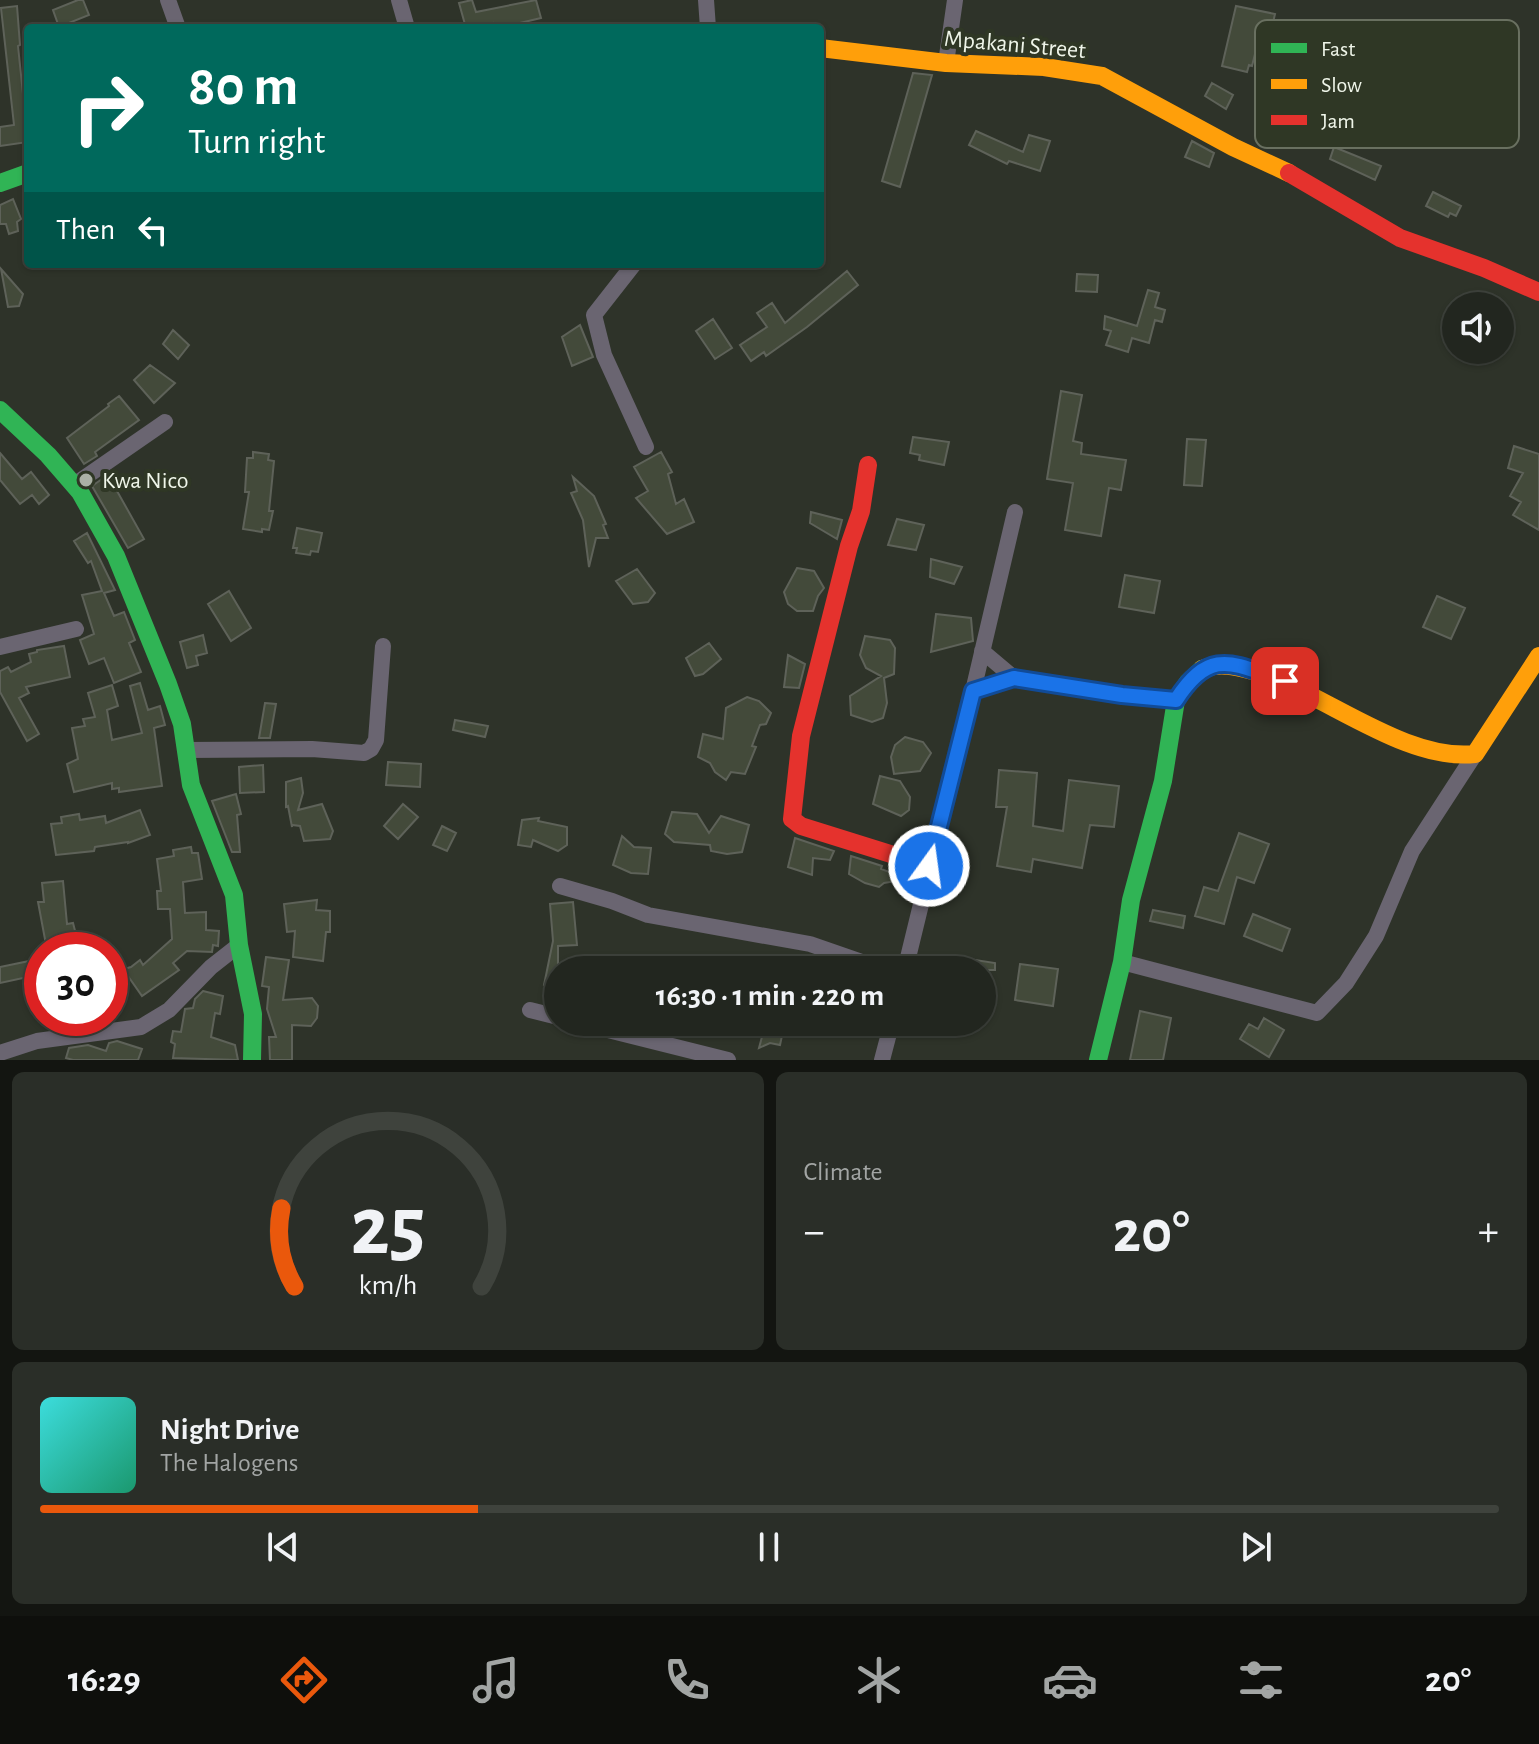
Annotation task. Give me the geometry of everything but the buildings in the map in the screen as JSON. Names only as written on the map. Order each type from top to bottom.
[{"type":"street","points":[[168,0],[177,24]]},
{"type":"street","points":[[399,0],[406,24]]},
{"type":"street","points":[[706,0],[708,24]]},
{"type":"street","points":[[946,63],[955,0]]},
{"type":"street","name":"Mpakani Street","points":[[824,48],[946,63],[1044,67],[1102,76],[1233,147],[1294,175],[1400,238],[1484,268],[1539,292]]},
{"type":"street","points":[[0,183],[24,174]]},
{"type":"street","points":[[631,268],[594,315],[604,355],[646,447]]},
{"type":"street","points":[[0,410],[48,455],[74,485],[116,556],[168,684],[182,724],[191,785],[234,895],[239,945],[253,1014],[252,1060]]},
{"type":"street","points":[[74,485],[165,422]]},
{"type":"street","points":[[868,465],[861,511],[849,546],[801,736],[792,819],[801,826],[929,866]]},
{"type":"street","points":[[908,956],[1015,512]]},
{"type":"street","points":[[0,647],[76,629]]},
{"type":"street","points":[[187,750],[312,749],[364,753],[371,749],[376,740],[383,646]]},
{"type":"street","points":[[982,651],[1014,678]]},
{"type":"street","points":[[1122,962],[1317,1013],[1346,983],[1376,936],[1412,851],[1539,656]]},
{"type":"street","points":[[1098,1060],[1122,962],[1131,900],[1163,781],[1176,700],[1188,682],[1204,667],[1228,664],[1285,681],[1391,735],[1431,751],[1457,756],[1475,754]]},
{"type":"street","points":[[973,691],[1014,678],[1176,700]]},
{"type":"street","points":[[560,886],[648,915],[810,944],[845,956]]},
{"type":"street","points":[[0,1053],[37,1041],[141,1027],[169,1010],[211,967],[239,945]]},
{"type":"street","points":[[530,1010],[544,1014]]},
{"type":"street","points":[[632,1036],[728,1060]]},
{"type":"street","points":[[882,1060],[888,1036]]},
{"type":"traffic: fast","points":[[0,183],[24,174]]},
{"type":"traffic: fast","points":[[0,410],[48,455],[80,492],[116,556],[168,684],[182,724],[191,785],[234,895],[239,945],[253,1014],[252,1060]]},
{"type":"traffic: fast","points":[[1098,1060],[1122,962],[1131,900],[1163,781],[1176,700],[1202,669]]},
{"type":"traffic: slow","points":[[824,48],[946,63],[1044,67],[1102,76],[1233,147],[1289,173]]},
{"type":"traffic: slow","points":[[1202,669],[1222,666],[1256,672],[1421,748],[1448,754],[1475,754],[1539,656]]},
{"type":"traffic: jam","points":[[1289,173],[1400,238],[1484,268],[1539,292]]},
{"type":"traffic: jam","points":[[868,465],[861,511],[849,546],[801,736],[792,819],[801,826],[929,866]]},
{"type":"place","name":"Kwa Nico","points":[[86,480]]},
{"type":"route","points":[[929,866],[973,691],[1014,678],[1176,700],[1188,682],[1204,667],[1214,664],[1228,664],[1285,681]]}]
